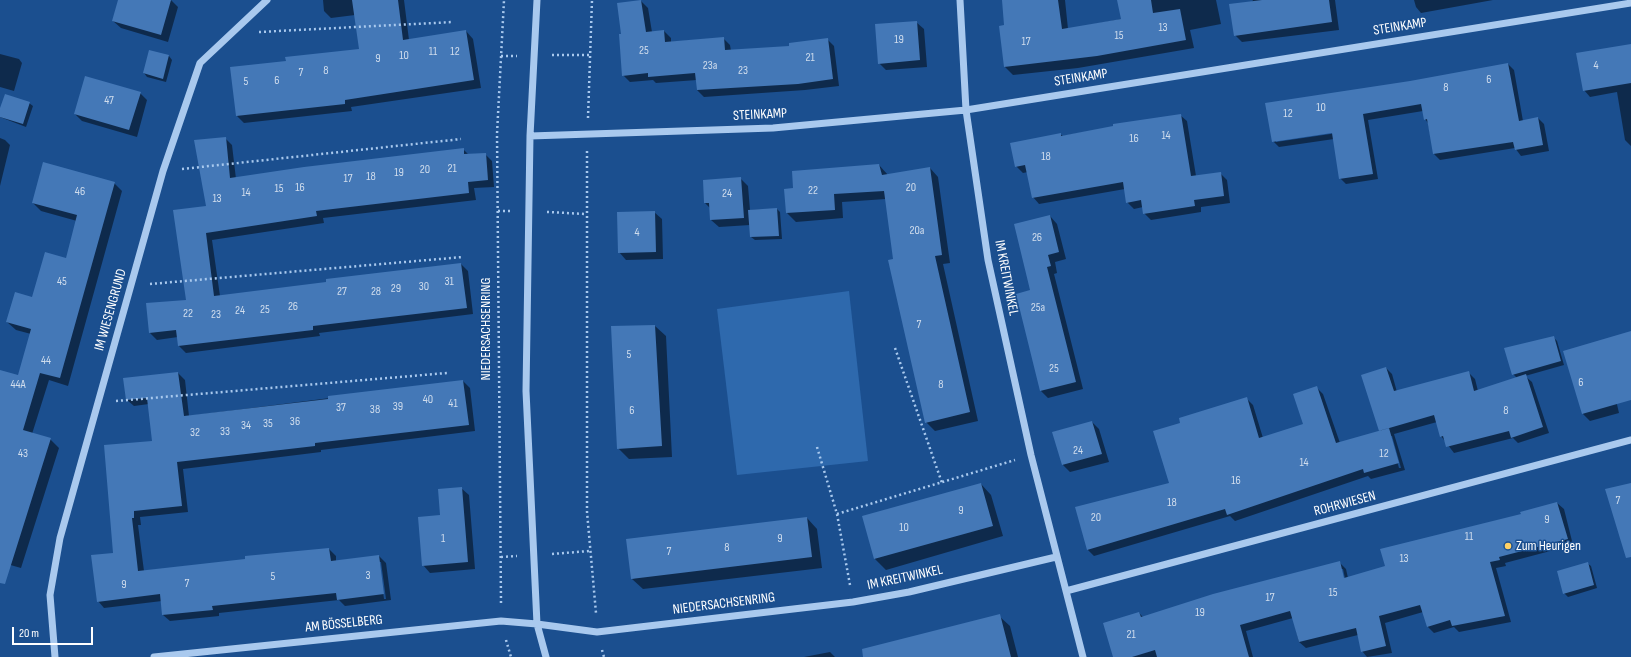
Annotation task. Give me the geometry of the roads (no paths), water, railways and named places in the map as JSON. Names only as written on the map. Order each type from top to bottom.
[{"type":"street","name":"IM WIESENGRUND","points":[[55,657],[50,595],[60,538],[164,171],[200,63],[230,33],[267,0]]},
{"type":"street","points":[[536,0],[530,136],[526,391],[537,624],[546,657]]},
{"type":"street","name":"IM KREITWINKEL","points":[[960,0],[966,110],[988,260],[1031,455],[1082,657]]},
{"type":"street","name":"STEINKAMP","points":[[530,136],[773,128],[966,110],[1631,3]]},
{"type":"street","name":"ROHRWIESEN","points":[[1066,591],[1631,440]]},
{"type":"street","name":"IM KREITWINKEL","points":[[853,602],[909,592],[1056,557]]},
{"type":"street","name":"NIEDERSACHSENRING","points":[[537,624],[598,632],[853,602]]},
{"type":"street","name":"AM BÖSSELBERG","points":[[154,657],[501,621],[537,624]]},
{"type":"place","name":"Zum Heurigen","points":[[1508,546]]}]
